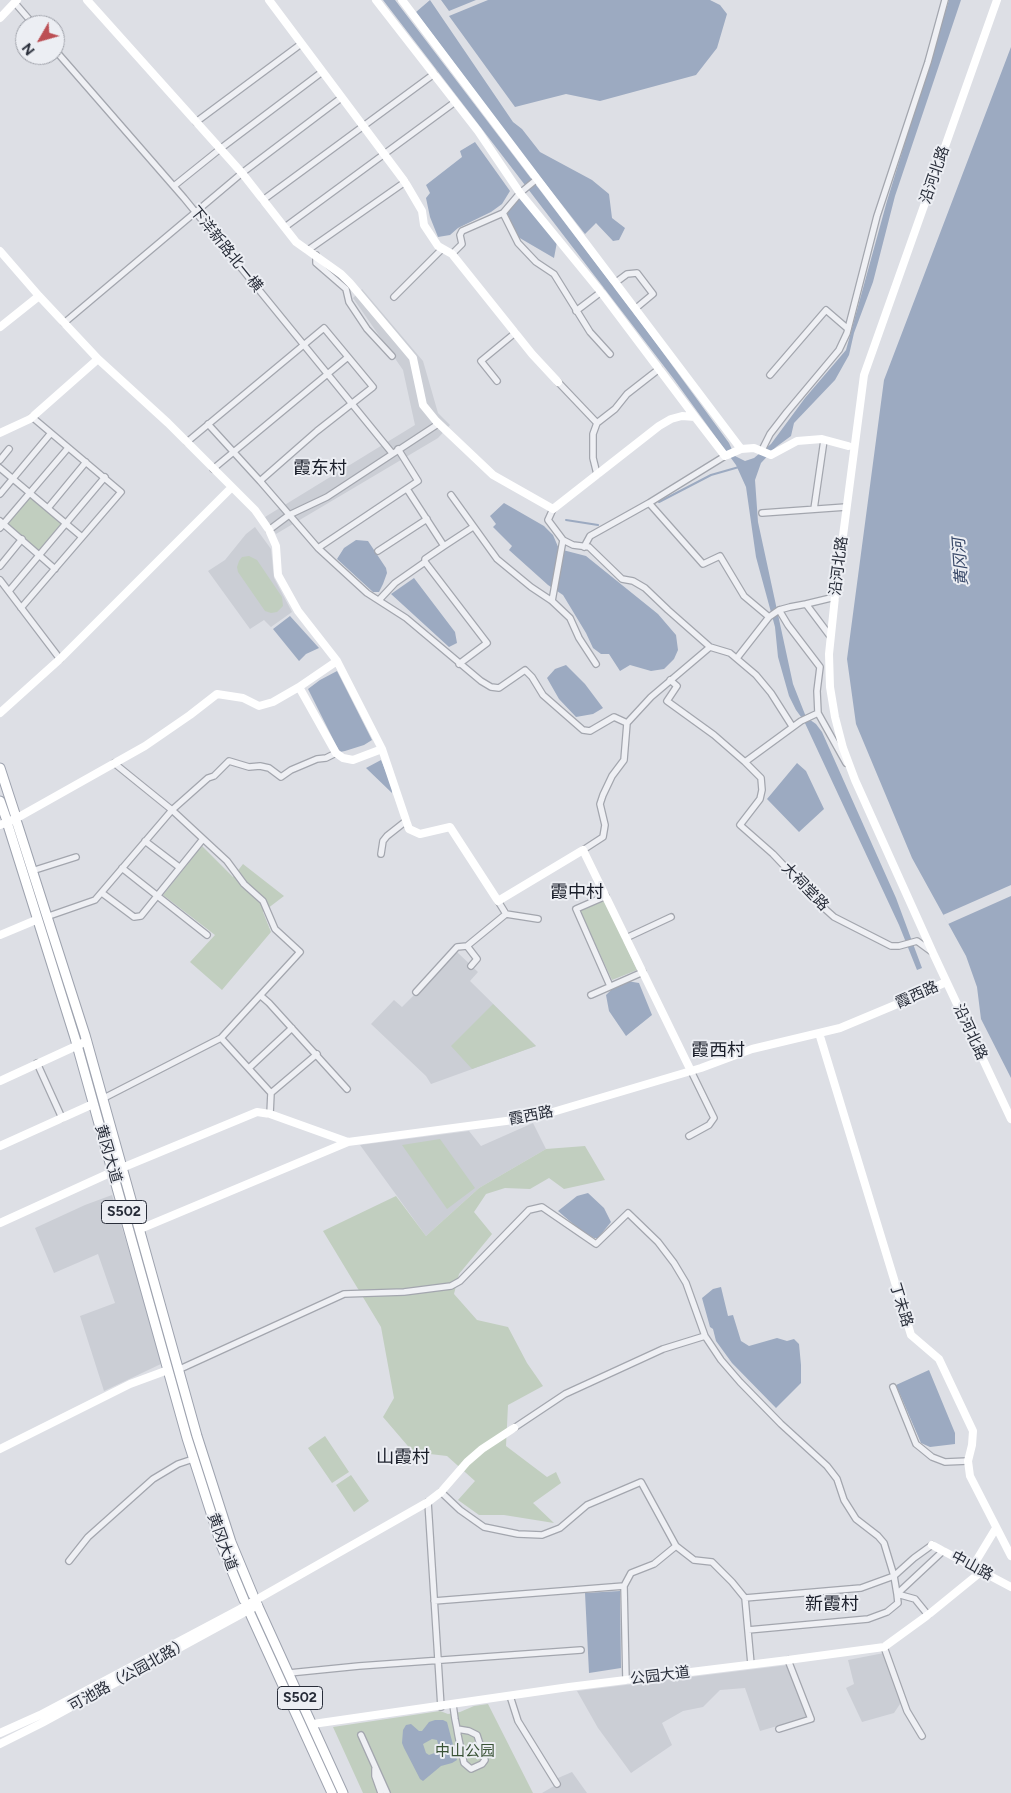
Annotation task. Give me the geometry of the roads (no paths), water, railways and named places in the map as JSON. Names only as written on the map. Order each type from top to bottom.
[{"type":"main road","name":"黄冈大道","points":[[0,768],[85,1035],[197,1436],[231,1542],[343,1793]]},
{"type":"main road","name":"黄冈大道","points":[[0,800],[4,822],[75,1038],[187,1438],[222,1546],[246,1604],[332,1793]]},
{"type":"street","points":[[86,0],[242,173],[296,242],[342,274],[414,358],[423,405],[438,424],[493,475],[553,509]]},
{"type":"street","points":[[269,0],[405,182],[422,211],[424,225],[438,246],[452,254],[532,354],[598,423]]},
{"type":"street","points":[[376,0],[478,131],[520,194],[601,292],[725,456]]},
{"type":"street","points":[[402,0],[740,449]]},
{"type":"street","points":[[762,450],[770,434],[839,350],[848,329],[880,208],[926,67],[945,0]]},
{"type":"street","name":"沿河北路","points":[[997,0],[864,375],[834,596],[830,636],[830,686],[843,748],[855,780],[946,982],[1011,1118]]},
{"type":"street","points":[[0,18],[16,1],[26,15]]},
{"type":"street","points":[[196,122],[301,44]]},
{"type":"street","name":"下洋新路北一横","points":[[65,61],[196,212],[392,453]]},
{"type":"street","points":[[174,186],[322,72]]},
{"type":"street","points":[[264,200],[434,74]]},
{"type":"street","points":[[64,323],[242,173],[342,98]]},
{"type":"street","points":[[285,227],[455,102]]},
{"type":"street","points":[[452,254],[462,244],[460,234],[462,231],[502,213],[537,179]]},
{"type":"street","points":[[308,250],[405,182]]},
{"type":"street","points":[[502,213],[518,243],[536,262],[554,274],[590,332],[610,354]]},
{"type":"street","points":[[394,297],[442,249]]},
{"type":"street","points":[[0,251],[98,360],[168,423],[255,510],[269,530],[276,546],[278,575],[298,611],[337,661],[382,748],[409,829],[420,834],[450,827],[506,914],[538,919]]},
{"type":"street","points":[[316,255],[316,263],[346,290],[349,302],[367,329],[392,356]]},
{"type":"street","points":[[615,283],[627,274],[637,273],[653,294],[635,309]]},
{"type":"street","points":[[576,311],[601,292]]},
{"type":"street","points":[[0,327],[39,296]]},
{"type":"street","points":[[770,375],[826,310],[848,329]]},
{"type":"street","points":[[186,442],[324,328],[373,387],[317,430],[260,481]]},
{"type":"street","points":[[497,381],[481,361],[515,333]]},
{"type":"street","points":[[214,469],[348,357]]},
{"type":"street","points":[[0,433],[32,417],[98,360]]},
{"type":"street","points":[[597,474],[593,458],[593,434],[598,423],[615,409],[627,394],[659,369]]},
{"type":"street","points":[[695,417],[682,416],[671,418],[553,509],[548,520],[563,540],[573,545],[589,547],[622,579],[633,581],[645,588],[710,647],[730,653],[737,658],[756,675],[771,693],[792,726]]},
{"type":"street","points":[[21,608],[121,492],[32,417]]},
{"type":"street","points":[[208,424],[318,548],[367,593],[406,618],[459,664],[491,688],[498,688],[525,670],[532,676],[543,695],[583,730],[590,731],[614,717],[627,723]]},
{"type":"street","points":[[269,530],[289,515],[327,497],[438,424]]},
{"type":"street","points":[[0,494],[51,433]]},
{"type":"street","points":[[814,509],[824,440]]},
{"type":"street","points":[[584,546],[590,536],[740,449],[754,448],[771,455],[796,441],[824,440],[848,446]]},
{"type":"street","points":[[55,569],[22,539],[1,525],[68,448]]},
{"type":"street","points":[[0,460],[9,449]]},
{"type":"street","points":[[318,548],[418,482],[398,449]]},
{"type":"street","points":[[48,508],[86,462]]},
{"type":"street","points":[[0,468],[82,537]]},
{"type":"street","points":[[8,591],[105,477]]},
{"type":"street","points":[[0,713],[60,659],[232,487]]},
{"type":"street","points":[[407,489],[444,546]]},
{"type":"street","points":[[451,495],[498,559],[532,587],[552,600],[570,618],[579,638],[596,664]]},
{"type":"street","points":[[649,503],[703,564],[720,556],[744,596],[770,616]]},
{"type":"street","points":[[762,513],[846,507]]},
{"type":"street","points":[[378,551],[427,519]]},
{"type":"street","points":[[379,600],[395,583],[425,562],[425,559],[473,527]]},
{"type":"street","points":[[0,566],[22,539]]},
{"type":"street","points":[[552,600],[563,540]]},
{"type":"street","points":[[425,562],[487,643],[459,664]]},
{"type":"street","points":[[0,580],[60,659]]},
{"type":"street","points":[[737,658],[770,616],[779,611],[834,596]]},
{"type":"street","points":[[806,604],[830,636]]},
{"type":"street","points":[[779,611],[820,668],[817,691],[818,713],[855,780]]},
{"type":"street","points":[[498,902],[603,837],[606,826],[600,804],[608,784],[624,760],[627,723],[645,702],[710,647]]},
{"type":"street","points":[[4,822],[17,818],[152,741],[217,694],[243,698],[259,706],[272,702],[337,661]]},
{"type":"street","points":[[670,680],[677,686],[667,701],[714,735],[745,762],[792,726],[818,713]]},
{"type":"street","points":[[299,686],[336,753],[342,758],[353,760],[382,748]]},
{"type":"street","points":[[49,916],[95,900],[172,810],[208,778],[214,776],[229,761],[248,767],[260,766],[269,768],[280,776],[317,759],[326,758],[336,753]]},
{"type":"street","name":"大祠堂路","points":[[745,762],[761,778],[762,790],[760,799],[740,825],[773,854],[834,917],[891,946],[899,946],[917,941],[933,953]]},
{"type":"street","points":[[104,1098],[221,1038],[300,952],[275,929],[263,901],[244,884],[226,861],[172,810],[114,763]]},
{"type":"street","points":[[381,854],[383,841],[396,827],[406,821]]},
{"type":"street","points":[[102,893],[134,917],[140,916],[203,839]]},
{"type":"street","points":[[145,841],[179,868]]},
{"type":"street","points":[[584,850],[714,1118],[709,1125],[689,1136]]},
{"type":"street","points":[[35,870],[76,857]]},
{"type":"street","points":[[122,868],[207,935]]},
{"type":"street","points":[[606,896],[576,910],[610,986]]},
{"type":"street","points":[[416,992],[458,947],[467,946],[506,914]]},
{"type":"street","points":[[626,938],[671,917]]},
{"type":"street","points":[[0,935],[36,920]]},
{"type":"street","points":[[467,946],[477,958],[471,966]]},
{"type":"street","points":[[591,995],[643,972]]},
{"type":"street","name":"霞西路","points":[[0,1223],[112,1172],[257,1112],[270,1114],[348,1142],[536,1117],[691,1071],[752,1049],[840,1028],[946,982]]},
{"type":"street","points":[[261,996],[317,1054],[347,1089]]},
{"type":"street","points":[[249,1068],[292,1028]]},
{"type":"street","name":"丁未路","points":[[819,1033],[910,1335],[939,1359],[973,1431],[968,1461],[970,1476],[1011,1556]]},
{"type":"street","points":[[221,1038],[271,1093],[270,1114]]},
{"type":"street","points":[[0,1081],[87,1041]]},
{"type":"street","points":[[271,1093],[317,1054]]},
{"type":"street","points":[[37,1063],[62,1118]]},
{"type":"street","points":[[0,1146],[93,1104]]},
{"type":"street","points":[[140,1228],[348,1142]]},
{"type":"street","points":[[180,1369],[344,1294],[404,1292],[442,1287],[456,1283],[529,1210],[542,1207],[596,1244],[628,1213],[658,1242],[674,1262],[686,1283],[705,1336],[721,1360],[781,1424],[827,1466],[837,1479],[844,1500],[856,1518],[884,1543],[894,1576],[898,1603],[887,1612],[868,1619],[748,1630]]},
{"type":"street","points":[[256,1600],[428,1502],[482,1449],[565,1394],[663,1349],[705,1336]]},
{"type":"street","points":[[0,1449],[130,1384],[168,1370]]},
{"type":"street","points":[[893,1387],[916,1444],[932,1457],[945,1462],[968,1461]]},
{"type":"street","points":[[69,1561],[88,1537],[153,1479],[178,1464],[193,1459]]},
{"type":"street","points":[[440,1492],[460,1510],[484,1527],[518,1534],[542,1535],[560,1528],[587,1505],[641,1482],[676,1546],[694,1560],[712,1562],[745,1598],[751,1664]]},
{"type":"street","points":[[428,1502],[441,1707]]},
{"type":"street","points":[[973,1566],[996,1528]]},
{"type":"street","points":[[745,1598],[861,1588],[894,1576],[932,1545]]},
{"type":"street","name":"中山路","points":[[932,1545],[1011,1587]]},
{"type":"street","points":[[626,1680],[624,1586],[630,1573],[654,1564],[676,1546]]},
{"type":"street","points":[[897,1594],[943,1550]]},
{"type":"street","name":"公园大道","points":[[313,1724],[626,1680],[884,1647],[928,1615],[982,1571]]},
{"type":"street","points":[[434,1601],[624,1586]]},
{"type":"street","points":[[897,1594],[915,1599],[928,1615]]},
{"type":"street","name":"可池路（公园北路）","points":[[0,1733],[40,1715],[256,1600]]},
{"type":"street","name":"可池路（公园北路）","points":[[0,1744],[42,1723],[256,1600]]},
{"type":"street","points":[[884,1647],[907,1711],[922,1736]]},
{"type":"street","points":[[289,1673],[581,1650]]},
{"type":"street","points":[[779,1730],[811,1720],[788,1660]]},
{"type":"street","points":[[510,1696],[518,1721],[557,1784]]},
{"type":"street","points":[[453,1705],[457,1729],[464,1763],[470,1769],[482,1764],[485,1760],[477,1735],[469,1731],[457,1729]]},
{"type":"street","points":[[361,1735],[387,1793]]},
{"type":"street","points":[[374,1764],[375,1776],[381,1793]]},
{"type":"water","points":[[383,0],[395,0],[642,324],[729,443],[735,456],[745,461],[754,458],[771,444],[805,398],[846,350],[887,201],[949,0],[961,0],[895,196],[873,282],[854,333],[849,355],[835,380],[794,423],[791,436],[776,447],[761,463],[755,480],[758,522],[793,684],[806,717],[816,724],[822,732],[896,898],[922,968],[917,970],[899,925],[804,721],[789,696],[778,657],[775,627],[756,557],[746,487],[736,465],[673,378]]},
{"type":"water","points":[[430,0],[513,122],[522,129],[540,152],[592,180],[609,194],[612,218],[625,228],[619,240],[613,241],[596,223],[585,234],[416,12]]},
{"type":"water","points":[[441,0],[476,0],[449,11]]},
{"type":"water","points":[[488,0],[710,0],[720,5],[727,14],[717,48],[696,75],[600,101],[566,94],[515,107],[449,16]]},
{"type":"water","name":"黄冈河","points":[[1011,47],[1011,1078],[981,1019],[977,987],[966,956],[912,858],[856,724],[847,659],[884,380]]},
{"type":"water","points":[[475,142],[510,191],[502,204],[491,212],[458,228],[450,235],[438,237],[430,217],[426,198],[430,193],[426,185],[462,157],[460,151]]},
{"type":"water","points":[[521,198],[557,242],[554,258],[518,237],[507,213],[518,199]]},
{"type":"water","points":[[504,503],[544,526],[553,535],[559,549],[586,556],[658,614],[676,635],[678,650],[674,659],[664,669],[651,671],[630,665],[620,671],[609,654],[601,654],[593,648],[563,595],[548,585],[509,550],[512,546],[493,527],[496,524],[490,516]]},
{"type":"water","points":[[356,540],[368,541],[386,568],[387,573],[379,592],[373,592],[337,559],[344,548]]},
{"type":"water","points":[[414,578],[455,632],[457,643],[449,647],[391,594]]},
{"type":"water","points":[[290,616],[319,648],[306,654],[299,661],[273,629]]},
{"type":"water","points":[[566,665],[585,684],[603,708],[593,714],[576,717],[559,699],[547,678],[555,669]]},
{"type":"water","points":[[337,671],[372,740],[364,745],[340,752],[308,689]]},
{"type":"water","points":[[381,760],[392,786],[392,793],[366,768]]},
{"type":"water","points":[[797,763],[806,771],[824,809],[799,832],[767,799]]},
{"type":"water","points":[[627,981],[639,983],[652,1015],[626,1036],[609,1011],[606,995],[613,988]]},
{"type":"water","points":[[588,1193],[604,1208],[611,1222],[598,1238],[594,1238],[579,1229],[558,1211],[577,1196]]},
{"type":"water","points":[[721,1287],[728,1316],[733,1315],[741,1341],[749,1346],[777,1338],[787,1341],[794,1339],[799,1344],[801,1383],[776,1408],[732,1363],[716,1341],[702,1298],[713,1289]]},
{"type":"water","points":[[929,1370],[955,1433],[955,1444],[930,1447],[921,1443],[896,1385]]},
{"type":"water","points":[[620,1591],[621,1668],[589,1673],[585,1593]]},
{"type":"water","points":[[443,1720],[447,1722],[457,1760],[441,1766],[423,1781],[420,1779],[402,1743],[403,1730],[406,1725],[411,1724],[419,1731],[422,1731],[429,1722]],"holes":[[[432,1739],[437,1740],[440,1751],[429,1755],[426,1753],[423,1744]]]},
{"type":"waterway","points":[[659,502],[711,475],[739,467]]},
{"type":"waterway","points":[[566,520],[598,525]]},
{"type":"district","name":"霞东村","points":[[320,469]]},
{"type":"district","name":"霞中村","points":[[577,893]]},
{"type":"district","name":"霞西村","points":[[718,1051]]},
{"type":"district","name":"山霞村","points":[[403,1458]]},
{"type":"district","name":"新霞村","points":[[832,1605]]},
{"type":"park label","name":"中山公园","points":[[465,1752]]}]
